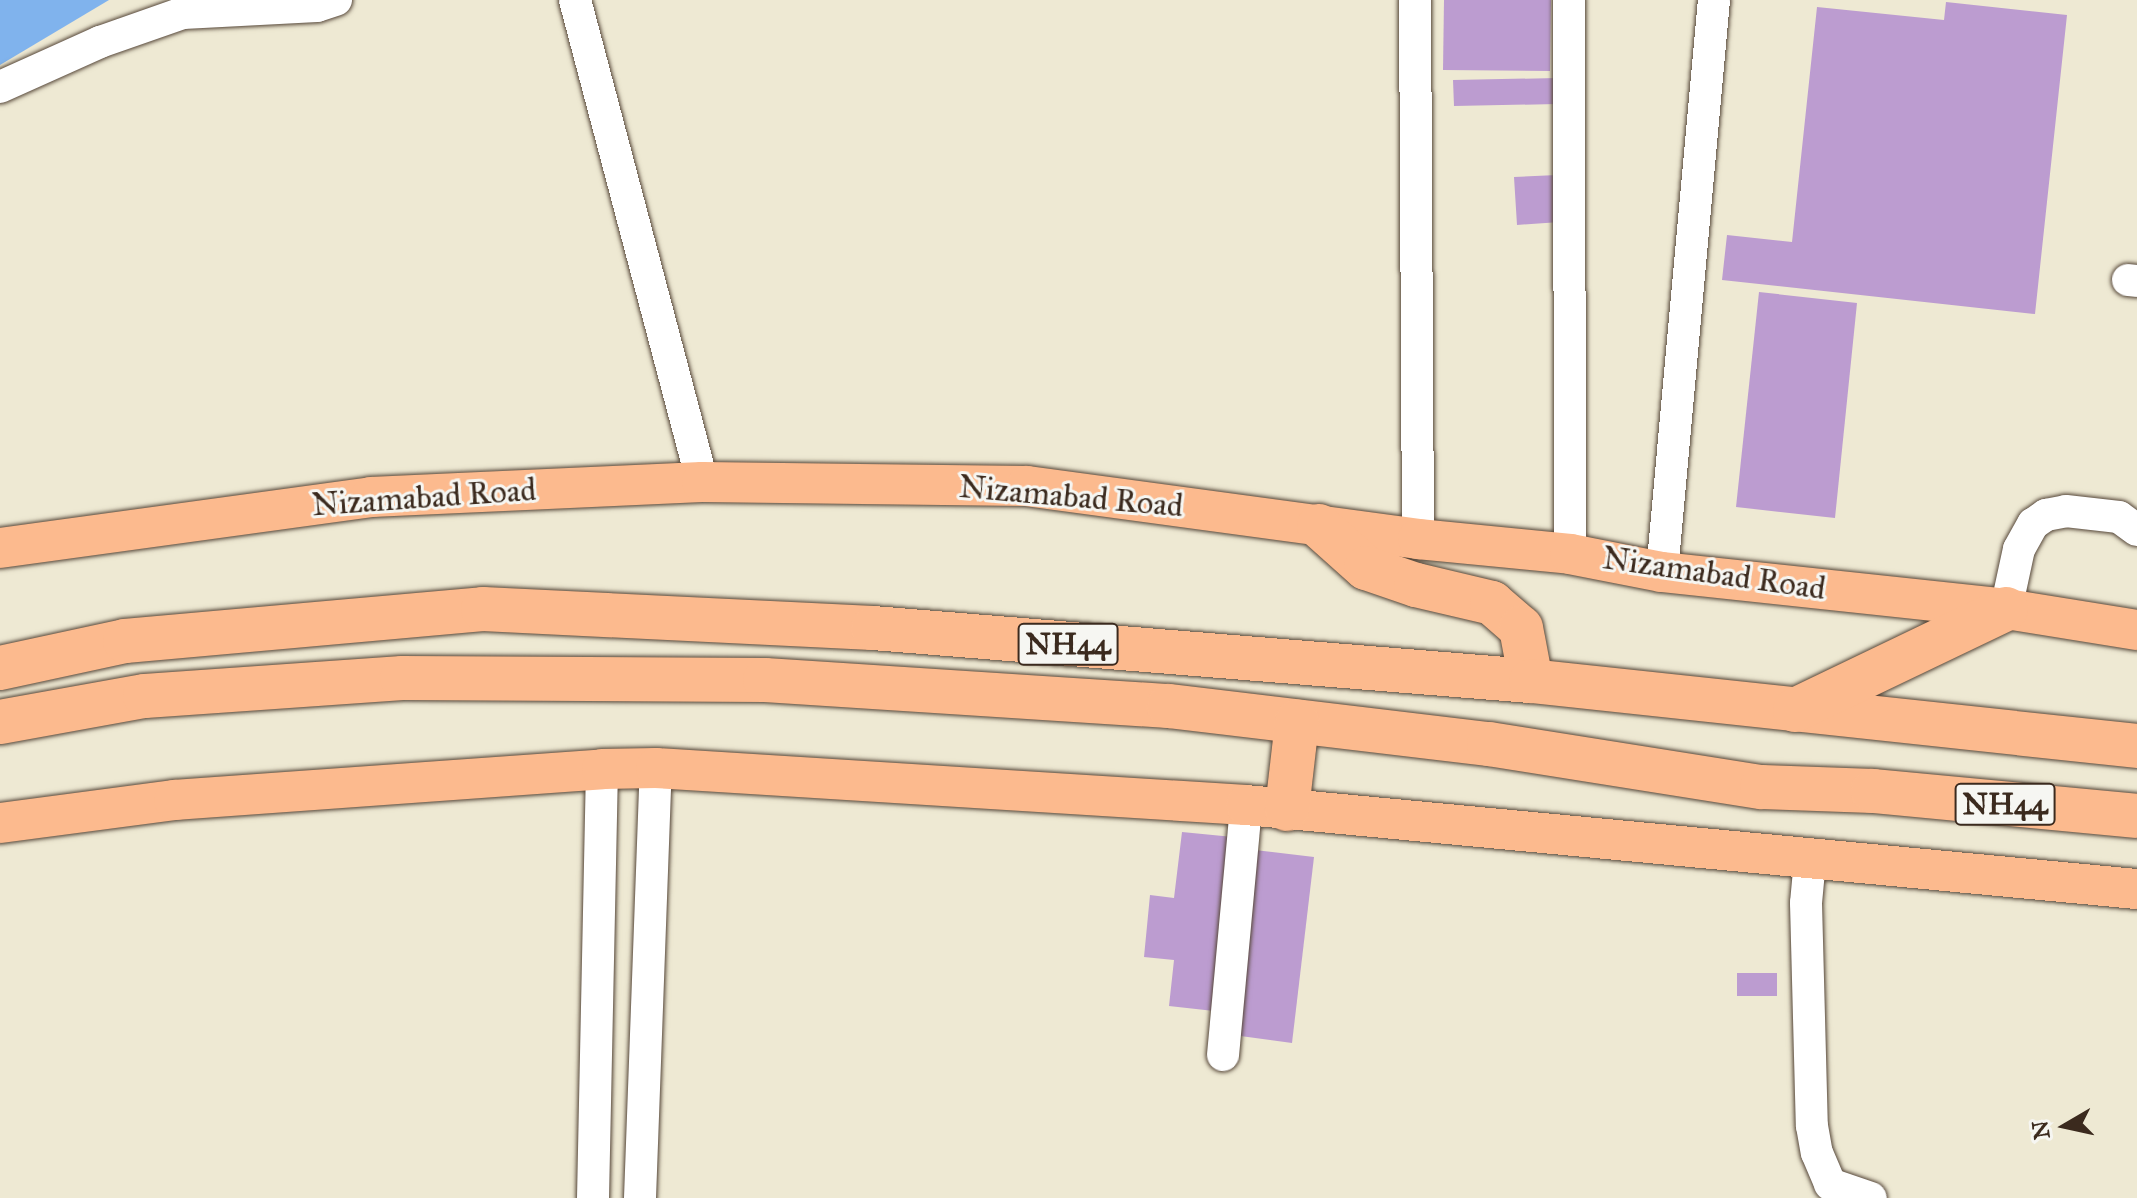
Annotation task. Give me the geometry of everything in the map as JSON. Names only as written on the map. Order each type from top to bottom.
[{"type":"highway","points":[[1319,526],[1366,568],[1416,585],[1492,603],[1521,628],[1531,681]]},
{"type":"highway","name":"NH44","points":[[0,668],[125,641],[483,609],[873,628],[1531,681],[2137,746]]},
{"type":"highway","points":[[1795,710],[2006,609]]},
{"type":"highway","name":"NH44","points":[[0,722],[145,696],[402,678],[765,680],[1169,706],[1489,744],[1762,787],[1873,791],[2137,816]]},
{"type":"highway","points":[[1266,807],[1297,722]]},
{"type":"highway","points":[[2079,811],[2108,790],[2111,777],[2107,763],[2091,742]]},
{"type":"main road","name":"Nizamabad Road","points":[[0,548],[371,497],[702,482],[1027,486],[1418,539],[1570,554],[1662,572],[2006,609],[2137,630]]},
{"type":"main road","points":[[0,823],[174,800],[602,769],[656,768],[1266,807],[2137,889]]},
{"type":"street","points":[[0,87],[100,42],[183,13],[317,6],[336,0]]},
{"type":"street","points":[[575,0],[702,482]]},
{"type":"street","points":[[1415,0],[1418,539]]},
{"type":"street","points":[[1569,0],[1570,554]]},
{"type":"street","points":[[1662,572],[1714,0]]},
{"type":"street","points":[[2006,609],[2019,549],[2033,524],[2046,515],[2066,511],[2119,517],[2137,530]]},
{"type":"street","points":[[640,1198],[656,768]]},
{"type":"street","points":[[593,1198],[602,769]]},
{"type":"street","points":[[1223,1055],[1266,807]]},
{"type":"street","points":[[1810,860],[1806,903],[1812,1126],[1817,1153],[1830,1184],[1871,1198]]},
{"type":"water","points":[[0,0],[109,0],[0,65]]},
{"type":"building","points":[[1444,0],[1551,0],[1550,71],[1443,70]]},
{"type":"building","points":[[1946,2],[2067,15],[2035,314],[1722,280],[1727,235],[1792,242],[1817,7],[1944,20]]},
{"type":"building","points":[[1557,78],[1557,104],[1454,106],[1453,80]]},
{"type":"building","points":[[1557,175],[1560,222],[1517,225],[1514,177]]},
{"type":"building","points":[[1759,292],[1857,303],[1835,518],[1736,507]]},
{"type":"building","points":[[1182,832],[1233,837],[1214,1011],[1169,1006],[1174,960],[1144,957],[1150,895],[1174,898]]},
{"type":"building","points":[[1255,850],[1314,857],[1292,1043],[1233,1035]]},
{"type":"building","points":[[1737,973],[1777,973],[1777,996],[1737,996]]}]
